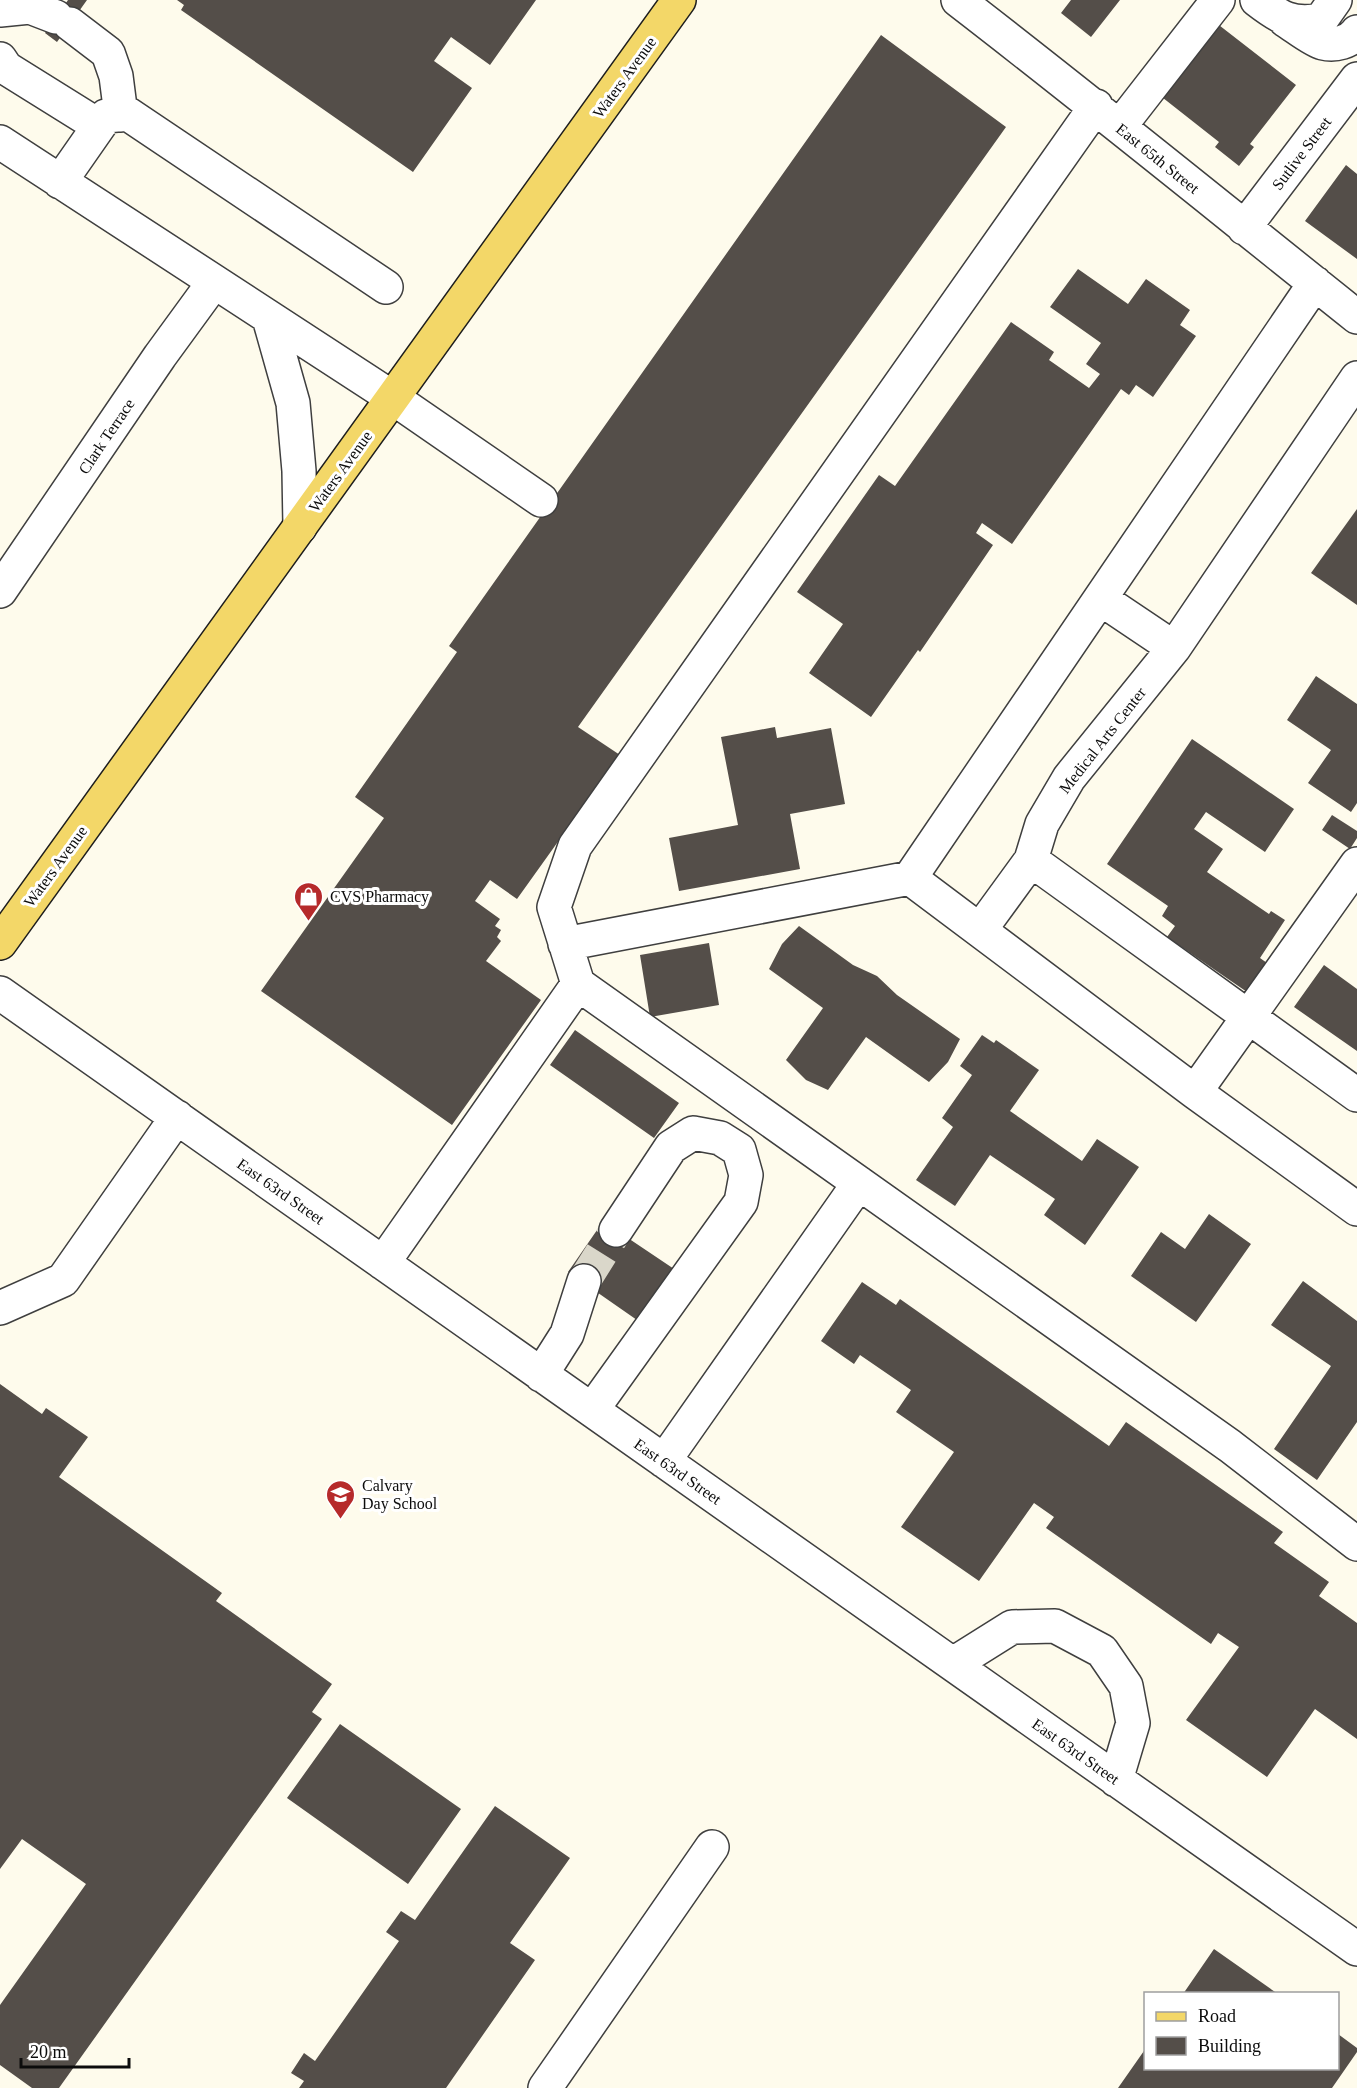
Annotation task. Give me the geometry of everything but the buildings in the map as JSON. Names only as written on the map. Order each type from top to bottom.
[{"type":"main road","name":"Waters Avenue","points":[[0,943],[679,0]]},
{"type":"street","name":"East 65th Street","points":[[958,0],[1108,116],[1357,317]]},
{"type":"street","points":[[1218,0],[1108,116],[575,846],[554,908],[578,984],[1230,1446],[1357,1544]]},
{"type":"street","points":[[1267,7],[1303,24],[1321,20],[1335,0]]},
{"type":"street","points":[[0,10],[30,7],[63,21],[108,53],[116,76],[110,120],[60,182]]},
{"type":"street","points":[[1267,7],[1322,43],[1340,43],[1352,38],[1357,32]]},
{"type":"street","points":[[0,58],[6,68],[110,120],[128,114],[386,287]]},
{"type":"street","name":"Sutlive Street","points":[[1244,228],[1357,79]]},
{"type":"street","points":[[0,142],[393,398],[541,500]]},
{"type":"street","name":"Clark Terrace","points":[[0,591],[160,356],[214,282]]},
{"type":"street","points":[[565,945],[910,878],[1315,284]]},
{"type":"street","points":[[269,318],[293,403],[299,471],[300,527]]},
{"type":"street","name":"Medical Arts Center","points":[[980,930],[1031,860],[1042,824],[1069,778],[1174,648],[1357,378]]},
{"type":"street","points":[[1101,599],[1174,648]]},
{"type":"street","points":[[1031,860],[1357,1095]]},
{"type":"street","points":[[1196,1092],[1357,864]]},
{"type":"street","points":[[910,878],[1357,1209]]},
{"type":"street","points":[[383,1263],[578,984]]},
{"type":"street","name":"East 63rd Street","points":[[0,993],[1357,1949]]},
{"type":"street","points":[[0,1308],[63,1280],[177,1117]]},
{"type":"street","points":[[592,1410],[741,1202],[746,1176],[739,1150],[720,1138],[693,1133],[671,1147],[616,1230]]},
{"type":"street","points":[[664,1461],[859,1183]]},
{"type":"street","points":[[541,1375],[567,1334],[584,1281]]},
{"type":"street","points":[[953,1664],[1012,1627],[1055,1626],[1102,1652],[1126,1686],[1133,1723],[1116,1780]]},
{"type":"street","points":[[545,2088],[712,1847]]},
{"type":"tunnel","points":[[584,1281],[616,1230]]},
{"type":"place","name":"CVS Pharmacy","points":[[309,922]]},
{"type":"place","name":"Calvary Day School","points":[[341,1520]]}]
